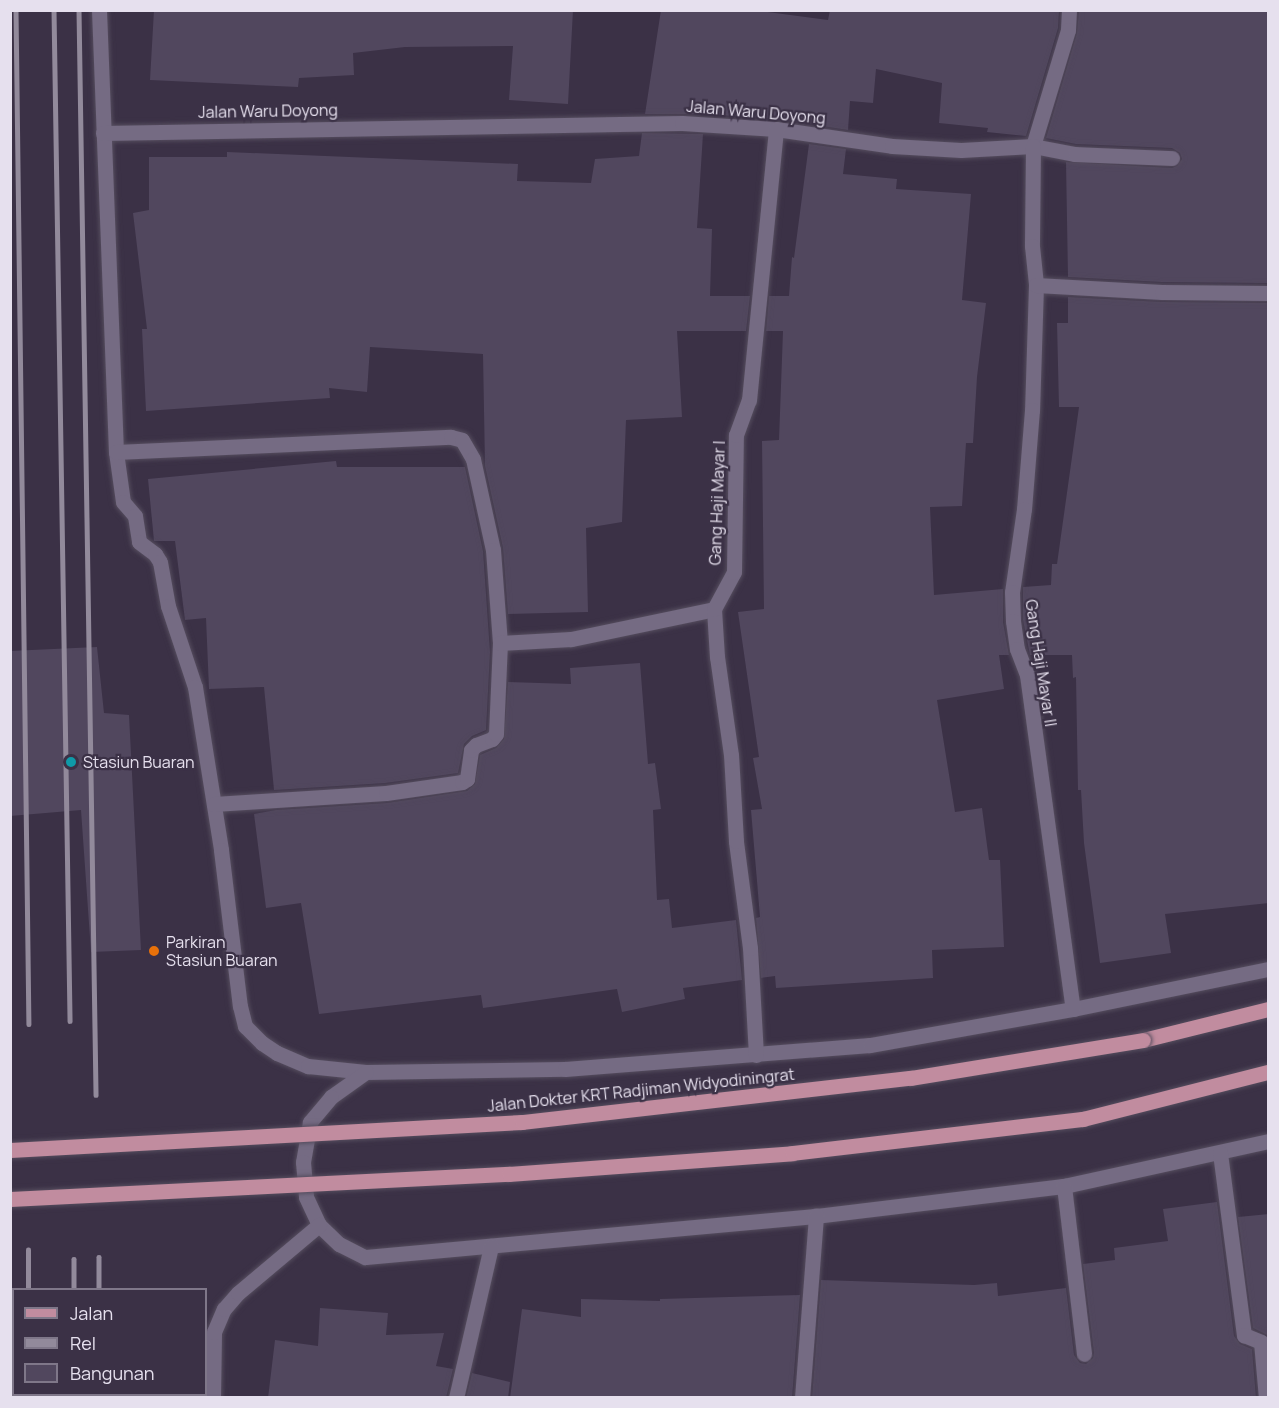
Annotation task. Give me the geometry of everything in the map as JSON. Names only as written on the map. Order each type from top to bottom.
[{"type":"main road","name":"Jalan Dokter KRT Radjiman Widyodiningrat","points":[[10,1150],[522,1122],[911,1078],[1143,1040],[1269,1010]]},
{"type":"main road","points":[[10,1199],[509,1174],[792,1152],[1083,1119],[1269,1072]]},
{"type":"street","name":"Jalan Dokter KRT Radjiman Widyodiningrat","points":[[99,10],[116,452],[123,502],[135,516],[139,543],[155,554],[160,562],[168,606],[195,687],[214,804],[240,1006],[244,1026],[262,1043],[308,1066],[366,1072],[565,1069],[870,1045],[1073,1009],[1269,969]]},
{"type":"street","points":[[1069,10],[1068,30],[1032,146],[1032,246],[1036,285],[1162,292],[1269,293]]},
{"type":"street","name":"Jalan Waru Doyong","points":[[103,133],[607,122],[682,123],[776,129],[892,146],[961,150],[1032,146],[1076,154],[1172,158]]},
{"type":"street","name":"Gang Haji Mayar I","points":[[714,609],[734,572],[736,435],[749,400],[776,129]]},
{"type":"street","name":"Gang Haji Mayar II","points":[[1036,285],[1032,410],[1024,509],[1012,592],[1013,621],[1017,649],[1027,675],[1073,1009]]},
{"type":"street","points":[[116,452],[451,437],[462,440],[473,459],[493,550],[500,643],[496,734],[492,739],[476,745],[471,750],[468,756],[467,779],[462,782],[386,793],[214,804]]},
{"type":"street","points":[[500,643],[571,639],[714,609],[717,657],[731,755],[736,841],[750,948],[756,1054]]},
{"type":"street","points":[[366,1072],[331,1097],[310,1122],[303,1162],[306,1197],[319,1225],[339,1244],[365,1257],[816,1216],[1064,1186],[1269,1141]]},
{"type":"street","points":[[1220,1153],[1244,1335],[1261,1342],[1266,1398]]},
{"type":"street","points":[[1064,1186],[1084,1354]]},
{"type":"street","points":[[801,1398],[816,1216]]},
{"type":"street","points":[[213,1398],[214,1332],[224,1309],[238,1293],[319,1225]]},
{"type":"street","points":[[456,1398],[491,1246]]},
{"type":"building","points":[[154,10],[573,10],[568,104],[509,100],[513,46],[405,47],[353,53],[354,75],[299,78],[298,87],[150,80]]},
{"type":"building","points":[[661,10],[752,10],[828,20],[830,10],[1059,10],[1058,28],[1026,136],[987,132],[988,128],[939,123],[942,83],[876,69],[873,103],[850,101],[848,130],[777,119],[704,114],[645,114]]},
{"type":"building","points":[[1079,10],[1269,10],[1269,283],[1162,282],[1068,277],[1066,162],[1172,168],[1177,166],[1182,159],[1180,153],[1172,148],[1076,144],[1046,138],[1077,33]]},
{"type":"building","points":[[642,133],[703,134],[697,228],[712,229],[710,296],[750,296],[746,331],[677,331],[682,417],[626,420],[622,522],[586,528],[588,612],[508,614],[503,548],[485,466],[483,354],[370,347],[367,392],[329,388],[330,398],[146,411],[142,329],[147,329],[133,213],[149,210],[149,157],[227,157],[227,152],[518,164],[517,181],[591,183],[595,159],[639,156]]},
{"type":"building","points":[[809,144],[846,149],[843,174],[897,179],[896,189],[971,194],[962,300],[986,303],[977,377],[973,443],[966,443],[962,506],[930,507],[934,595],[1003,589],[1003,622],[1009,655],[999,655],[1004,689],[937,700],[955,812],[982,808],[989,860],[1000,860],[1004,947],[932,950],[933,978],[776,988],[775,976],[761,978],[756,918],[760,917],[751,810],[762,809],[753,758],[759,757],[738,612],[764,609],[762,441],[779,440],[783,331],[766,331],[769,296],[789,296],[792,257],[794,258]]},
{"type":"building","points":[[1068,297],[1162,302],[1269,303],[1269,903],[1165,914],[1171,953],[1100,963],[1084,843],[1081,790],[1078,790],[1076,677],[1073,678],[1072,655],[1030,655],[1023,620],[1023,587],[1051,585],[1052,564],[1057,564],[1079,407],[1059,407],[1057,323],[1068,323]]},
{"type":"building","points":[[336,461],[337,467],[465,467],[483,551],[490,652],[486,730],[472,736],[464,744],[458,773],[385,783],[274,790],[264,687],[209,689],[206,618],[185,620],[175,541],[154,541],[148,479]]},
{"type":"building","name":"Stasiun Buaran","points":[[97,647],[104,713],[129,715],[141,950],[91,952],[81,810],[10,816],[10,651]]},
{"type":"building","points":[[640,663],[648,764],[655,763],[661,809],[653,810],[657,900],[669,899],[672,928],[736,920],[742,980],[683,988],[685,999],[622,1012],[617,989],[483,1008],[481,995],[319,1014],[301,903],[266,908],[254,814],[276,810],[387,803],[467,791],[475,784],[480,755],[496,748],[504,739],[508,682],[571,684],[570,668]]},
{"type":"building","points":[[1217,1202],[1234,1336],[1240,1344],[1252,1349],[1256,1398],[812,1398],[821,1280],[974,1285],[997,1283],[998,1296],[1066,1288],[1074,1355],[1080,1363],[1086,1364],[1093,1358],[1094,1353],[1083,1264],[1115,1260],[1114,1248],[1168,1241],[1163,1209]]},
{"type":"building","points":[[1269,1214],[1269,1336],[1253,1328],[1238,1217]]},
{"type":"building","points":[[800,1295],[792,1398],[510,1398],[522,1309],[581,1317],[581,1299],[660,1301],[660,1299]]},
{"type":"building","points":[[320,1308],[388,1313],[386,1335],[444,1333],[436,1366],[453,1369],[446,1398],[268,1398],[275,1340],[318,1346]]},
{"type":"building","points":[[472,1373],[510,1382],[508,1398],[466,1398]]},
{"type":"railway","points":[[16,10],[29,1024]]},
{"type":"railway","points":[[54,10],[70,1021]]},
{"type":"railway","points":[[79,10],[96,1095]]},
{"type":"railway","points":[[28,1250],[28,1288]]},
{"type":"railway","points":[[99,1257],[99,1288]]},
{"type":"railway","points":[[74,1259],[74,1288]]},
{"type":"place","name":"Stasiun Buaran","points":[[71,762]]},
{"type":"place","name":"Parkiran Stasiun Buaran","points":[[154,951]]}]
